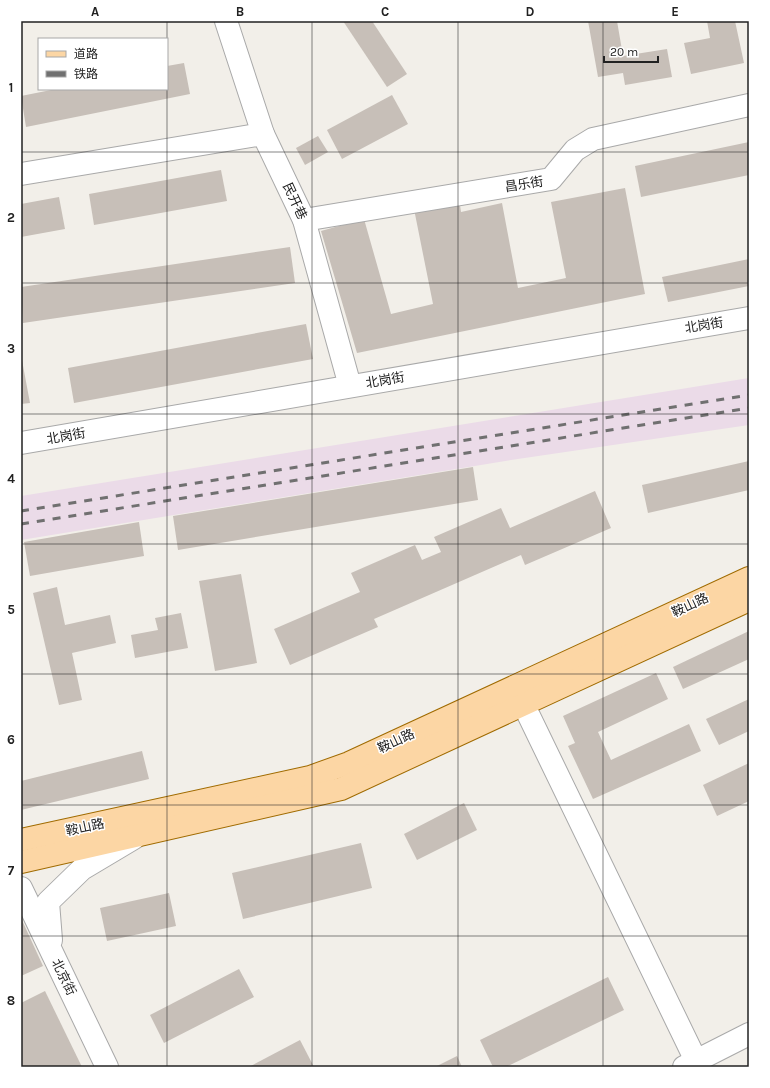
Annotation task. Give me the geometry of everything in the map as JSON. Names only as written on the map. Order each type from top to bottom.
[{"type":"main road","name":"鞍山路","points":[[21,862],[341,790],[519,696],[749,578]]},
{"type":"main road","name":"鞍山路","points":[[21,840],[310,777],[519,696],[749,600]]},
{"type":"street","name":"民开巷","points":[[226,21],[263,134],[304,220],[350,386]]},
{"type":"street","name":"昌乐街","points":[[304,220],[551,179],[575,150],[594,139],[749,106]]},
{"type":"street","points":[[21,174],[263,134]]},
{"type":"street","name":"北岗街","points":[[21,443],[749,318]]},
{"type":"street","points":[[519,696],[693,1065],[749,1034]]},
{"type":"street","points":[[51,951],[48,902],[82,869],[138,836]]},
{"type":"street","name":"北京街","points":[[21,888],[107,1067]]},
{"type":"shaded area","points":[[749,378],[749,425],[511,460],[21,540],[21,496]]},
{"type":"building","points":[[343,21],[372,21],[407,74],[387,87]]},
{"type":"building","points":[[588,21],[617,21],[623,56],[667,49],[672,77],[625,85],[623,73],[598,77]]},
{"type":"building","points":[[707,21],[735,21],[744,63],[691,74],[684,43],[710,38]]},
{"type":"building","points":[[184,63],[190,94],[26,127],[21,96],[51,90],[168,90],[168,66]]},
{"type":"building","points":[[392,95],[408,124],[342,159],[327,130]]},
{"type":"building","points":[[318,136],[328,152],[305,165],[296,148]]},
{"type":"building","points":[[749,142],[749,175],[641,197],[635,166]]},
{"type":"building","points":[[221,170],[227,201],[94,225],[89,194]]},
{"type":"building","points":[[625,188],[645,294],[357,353],[321,231],[364,219],[391,314],[433,304],[414,209],[459,198],[461,212],[502,203],[518,288],[566,278],[551,202]]},
{"type":"building","points":[[59,197],[65,229],[21,237],[21,204]]},
{"type":"building","points":[[290,247],[295,283],[23,323],[21,287]]},
{"type":"building","points":[[749,259],[749,286],[668,302],[662,277]]},
{"type":"building","points":[[306,324],[313,359],[74,403],[68,368]]},
{"type":"building","points":[[21,355],[30,403],[21,404]]},
{"type":"building","points":[[749,461],[749,490],[648,513],[642,485]]},
{"type":"building","points":[[473,467],[478,500],[178,550],[173,516]]},
{"type":"building","points":[[595,491],[611,528],[525,565],[521,555],[374,619],[378,627],[290,665],[274,629],[360,592],[351,573],[415,545],[422,560],[441,552],[434,537],[501,508],[510,528]]},
{"type":"building","points":[[139,522],[144,556],[30,576],[24,542]]},
{"type":"building","points":[[241,574],[257,663],[215,671],[199,581]]},
{"type":"building","points":[[57,587],[65,625],[110,615],[116,643],[72,653],[82,700],[59,705],[33,593]]},
{"type":"building","points":[[181,613],[188,648],[135,658],[131,635],[158,630],[155,618]]},
{"type":"building","points":[[749,631],[749,659],[683,689],[673,667]]},
{"type":"building","points":[[656,673],[668,699],[598,732],[611,760],[689,724],[701,751],[593,799],[568,746],[575,743],[563,716]]},
{"type":"building","points":[[749,699],[749,731],[719,745],[706,719]]},
{"type":"building","points":[[142,751],[149,779],[21,810],[21,781]]},
{"type":"building","points":[[749,763],[749,801],[717,816],[703,785]]},
{"type":"building","points":[[464,803],[477,830],[417,860],[404,834]]},
{"type":"building","points":[[361,843],[372,888],[243,919],[232,873]]},
{"type":"building","points":[[169,893],[176,926],[107,941],[100,908]]},
{"type":"building","points":[[21,918],[43,966],[21,976]]},
{"type":"building","points":[[239,969],[254,997],[164,1043],[150,1015]]},
{"type":"building","points":[[608,977],[624,1010],[506,1067],[493,1067],[480,1040]]},
{"type":"building","points":[[45,991],[82,1067],[21,1067],[21,1003]]},
{"type":"building","points":[[300,1040],[314,1067],[249,1067]]},
{"type":"building","points":[[457,1056],[462,1067],[435,1067]]},
{"type":"railway","points":[[21,511],[749,395]]},
{"type":"railway","points":[[21,524],[749,408]]}]
